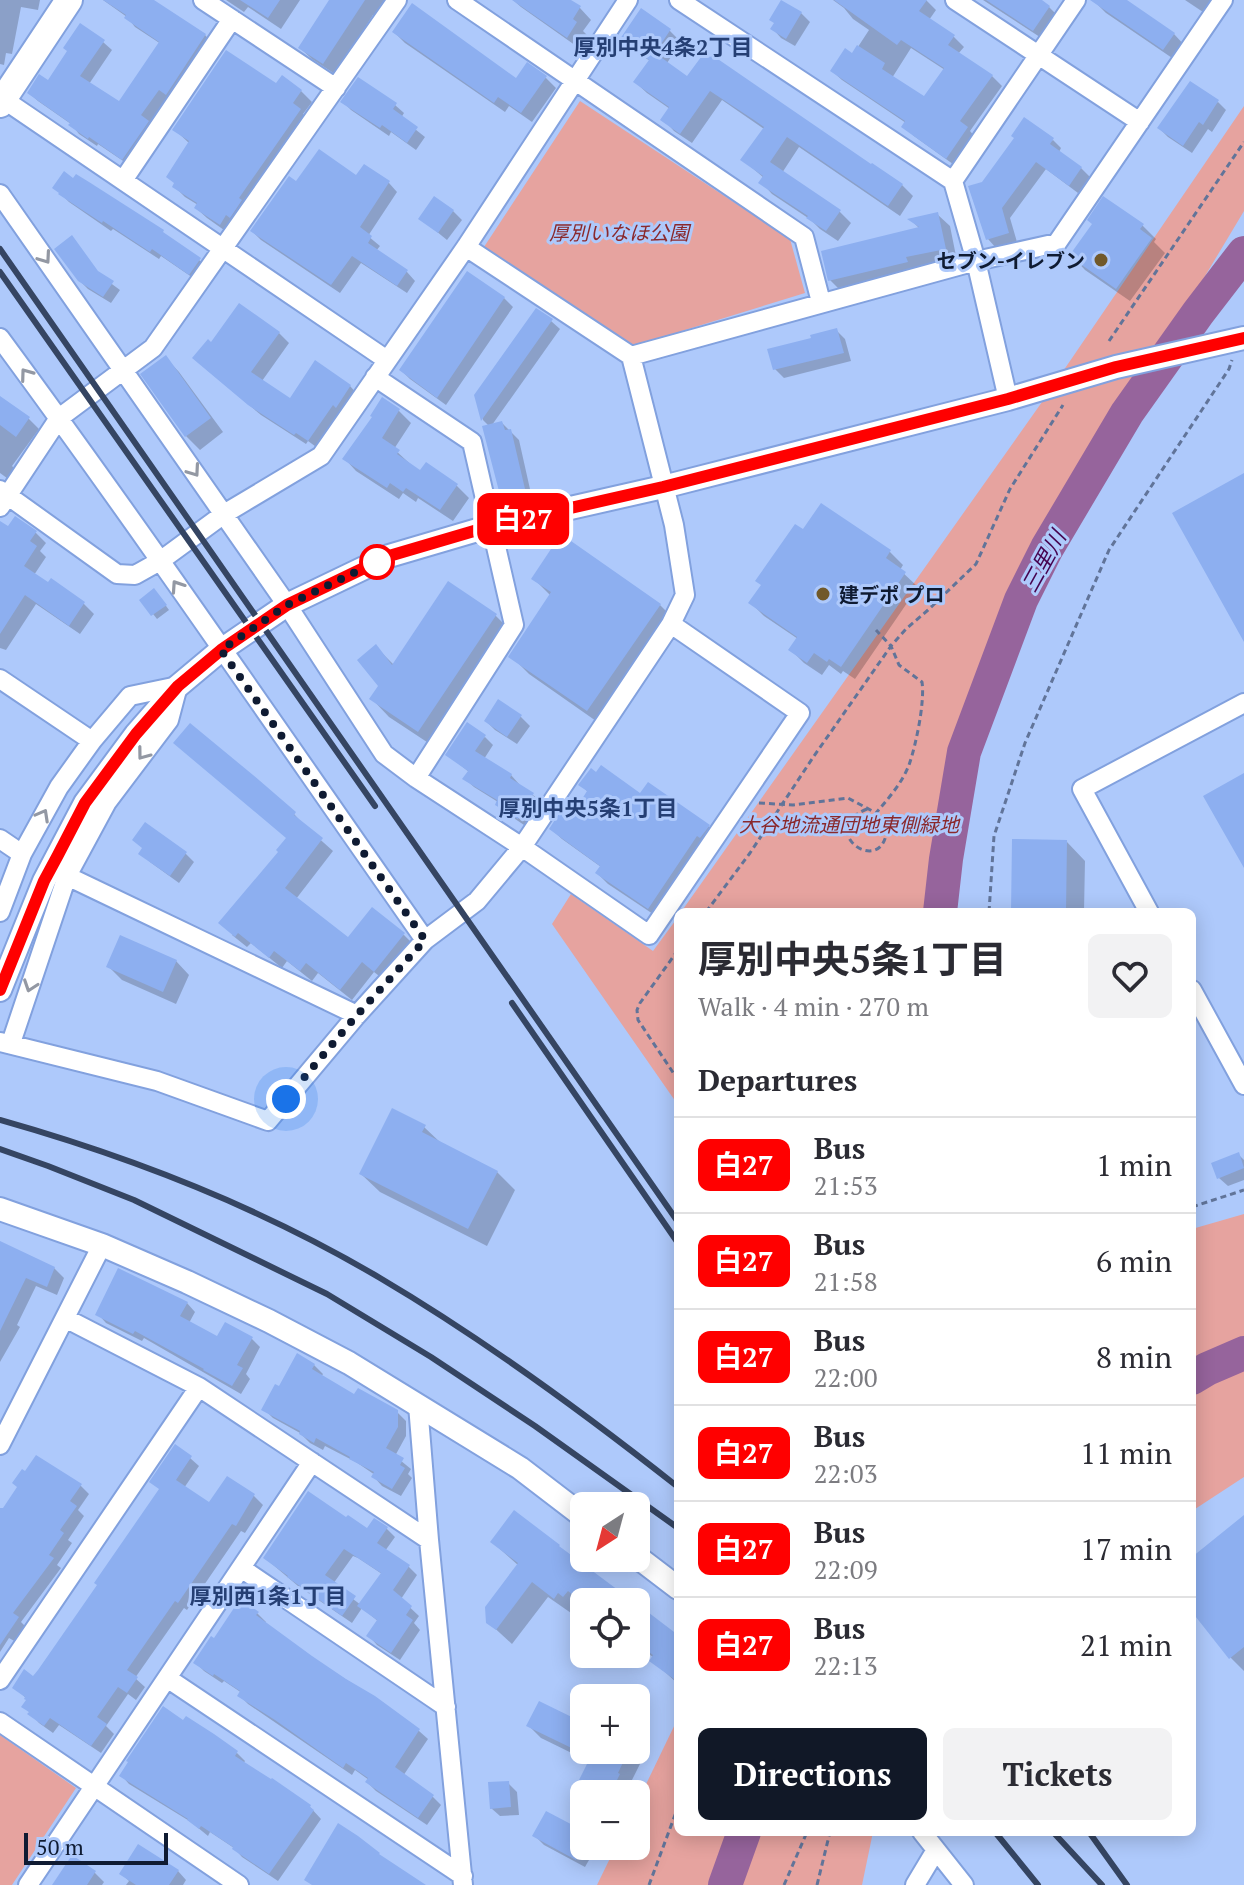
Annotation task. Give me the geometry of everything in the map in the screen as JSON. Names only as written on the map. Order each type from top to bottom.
[{"type":"main road","points":[[2,101],[69,0]]},
{"type":"street","points":[[203,0],[336,88]]},
{"type":"street","points":[[397,0],[153,348],[59,418],[3,497],[117,574],[135,575],[160,561],[224,514],[321,456],[466,247],[628,0]]},
{"type":"street","points":[[457,0],[804,237],[821,302]]},
{"type":"street","points":[[679,0],[953,181],[976,261],[1008,399]]},
{"type":"street","points":[[955,0],[1140,122]]},
{"type":"street","points":[[953,181],[1076,0]]},
{"type":"street","points":[[631,356],[821,302],[1057,243],[1223,0]]},
{"type":"street","points":[[124,179],[232,19]]},
{"type":"street","points":[[2,101],[124,179],[387,360]]},
{"type":"street","points":[[0,194],[287,605],[384,754],[649,935],[800,713],[671,624]]},
{"type":"street","points":[[178,686],[169,720],[107,802],[67,876],[5,1043],[157,1081],[268,1121],[425,940],[477,901],[522,847],[671,624],[685,595],[674,525],[631,356],[466,247]]},
{"type":"street","points":[[0,338],[425,940]]},
{"type":"street","points":[[0,990],[44,881],[85,803],[136,734],[178,686],[221,650],[287,605],[389,556],[491,526],[663,487],[1008,399],[1116,367],[1231,341]]},
{"type":"street","points":[[375,377],[472,442],[514,625],[416,778]]},
{"type":"street","points":[[0,679],[92,741]]},
{"type":"street","points":[[0,912],[22,854],[59,787],[92,741],[130,696],[178,686]]},
{"type":"street","points":[[1147,908],[1082,789],[1244,703]]},
{"type":"street","points":[[0,839],[22,854]]},
{"type":"street","points":[[67,876],[357,1015]]},
{"type":"street","points":[[1196,997],[1244,1085]]},
{"type":"street","points":[[0,1209],[102,1245],[269,1321],[349,1363],[418,1405],[520,1468],[570,1506]]},
{"type":"street","points":[[0,1445],[102,1245]]},
{"type":"street","points":[[65,1318],[199,1387],[429,1540]]},
{"type":"street","points":[[0,1680],[199,1387]]},
{"type":"street","points":[[418,1405],[463,1880]]},
{"type":"street","points":[[28,1885],[312,1462]]},
{"type":"street","points":[[650,1567],[674,1585]]},
{"type":"street","points":[[241,1568],[446,1707]]},
{"type":"street","points":[[167,1678],[463,1880]]},
{"type":"street","points":[[0,1722],[239,1885]]},
{"type":"street","points":[[925,1836],[964,1885]]},
{"type":"street","points":[[915,1885],[936,1850]]},
{"type":"street","points":[[204,1885],[215,1868]]},
{"type":"path","points":[[1109,341],[1244,142]]},
{"type":"path","points":[[989,908],[994,836],[1025,743],[1109,550],[1229,369],[1232,361],[1231,341]]},
{"type":"path","points":[[709,908],[891,646],[976,564],[1010,489],[1064,404]]},
{"type":"path","points":[[876,630],[891,646],[899,665],[922,682],[924,697],[908,766],[876,813]]},
{"type":"path","points":[[740,802],[793,805],[848,798],[869,809],[876,813],[887,826],[882,845],[866,852],[858,849],[847,833],[848,826],[858,814],[869,809]]},
{"type":"path","points":[[674,956],[637,1010],[638,1020],[674,1074]]},
{"type":"path","points":[[1196,1206],[1244,1190]]},
{"type":"path","points":[[649,1885],[674,1818]]},
{"type":"path","points":[[784,1885],[805,1836]]},
{"type":"path","points":[[817,1885],[828,1836]]},
{"type":"green space","name":"厚別いなほ公園","points":[[580,101],[790,239],[805,293],[633,346],[482,250]]},
{"type":"green space","name":"大谷地流通団地東側緑地","points":[[1244,106],[1244,211],[1003,613],[953,743],[928,874],[925,908],[684,908],[1042,402]]},
{"type":"green space","points":[[571,894],[653,951],[674,922],[674,1099],[552,924]]},
{"type":"green space","points":[[1244,1214],[1244,1477],[1196,1508],[1196,1228]]},
{"type":"green space","points":[[674,1726],[674,1836],[872,1836],[862,1885],[597,1885],[609,1860],[650,1860],[648,1780]]},
{"type":"green space","points":[[0,1735],[76,1788],[12,1885],[0,1885]]},
{"type":"building","points":[[103,0],[154,0],[206,34],[166,95],[159,90],[141,115],[149,121],[122,160],[68,125],[70,123],[27,93],[39,74],[48,80],[67,51],[63,48],[80,23],[105,40],[80,76],[119,101],[159,42]]},
{"type":"building","points":[[240,0],[280,0],[268,18]]},
{"type":"building","points":[[329,0],[365,0],[323,64],[298,48]]},
{"type":"building","points":[[512,0],[571,0],[581,6],[573,19],[577,22],[567,38]]},
{"type":"building","points":[[781,0],[802,12],[786,39],[770,29],[774,23],[769,20]]},
{"type":"building","points":[[834,0],[927,0],[919,11],[955,35],[948,45],[993,75],[960,121],[968,127],[946,159],[901,127],[905,121],[830,71],[845,48],[852,53],[857,45],[885,63],[882,69],[924,96],[944,68],[901,40],[897,45]]},
{"type":"building","points":[[986,0],[1042,0],[1050,6],[1033,31]]},
{"type":"building","points":[[1090,0],[1127,0],[1175,33],[1163,50]]},
{"type":"building","points":[[412,3],[516,78],[527,62],[547,76],[521,113],[498,97],[494,103],[392,32]]},
{"type":"building","points":[[641,8],[671,29],[655,53],[687,76],[704,53],[712,55],[903,184],[888,206],[787,137],[770,162],[841,210],[826,231],[758,183],[763,176],[740,160],[764,127],[754,120],[710,91],[680,134],[660,120],[669,107],[633,82],[649,60],[620,39]]},
{"type":"building","points":[[226,50],[276,83],[282,75],[302,90],[293,103],[301,109],[239,198],[242,200],[230,218],[226,215],[220,225],[194,208],[197,203],[172,187],[174,183],[166,177],[189,141],[172,130]]},
{"type":"building","points":[[358,77],[397,103],[393,109],[418,127],[407,143],[340,102]]},
{"type":"building","points":[[1190,81],[1219,100],[1203,125],[1199,122],[1183,146],[1157,128]]},
{"type":"building","points":[[1024,117],[1054,138],[1050,144],[1082,167],[1069,186],[1036,162],[1002,208],[1009,233],[986,240],[968,186],[982,182],[1014,138],[1011,136]]},
{"type":"building","points":[[319,149],[356,175],[364,164],[390,181],[360,227],[372,236],[368,243],[408,270],[397,286],[352,256],[331,285],[250,231],[289,176],[296,181]]},
{"type":"building","points":[[64,171],[73,178],[76,174],[89,182],[201,258],[189,275],[152,249],[150,252],[58,194],[52,188]]},
{"type":"building","points":[[434,196],[454,210],[438,233],[418,219]]},
{"type":"building","points":[[1103,196],[1144,224],[1140,229],[1152,238],[1116,289],[1069,256],[1092,224],[1087,220]]},
{"type":"building","points":[[938,212],[946,249],[906,257],[908,262],[828,281],[821,251],[919,227],[907,219]]},
{"type":"building","points":[[72,235],[98,271],[114,281],[103,297],[78,281],[54,249]]},
{"type":"building","points":[[467,271],[505,297],[437,398],[399,370]]},
{"type":"building","points":[[239,303],[280,332],[251,372],[290,398],[315,360],[351,385],[308,441],[248,405],[192,358],[208,339],[211,342]]},
{"type":"building","points":[[536,308],[553,319],[481,421],[474,395]]},
{"type":"building","points":[[837,328],[844,353],[773,370],[767,349]]},
{"type":"building","points":[[166,355],[211,418],[185,437],[140,374]]},
{"type":"building","points":[[0,396],[30,417],[16,437],[0,425]]},
{"type":"building","points":[[382,397],[400,409],[382,438],[400,450],[397,454],[420,470],[426,462],[458,484],[440,510],[406,488],[403,492],[390,483],[387,488],[342,459],[372,417]]},
{"type":"building","points":[[502,421],[505,430],[511,429],[525,489],[500,495],[482,426]]},
{"type":"building","points":[[1244,473],[1244,642],[1172,513]]},
{"type":"building","name":"建デポ プロ","points":[[821,503],[891,550],[886,558],[906,572],[841,667],[814,653],[807,663],[788,650],[797,637],[748,603],[761,585],[755,581],[795,524],[803,529]]},
{"type":"building","points":[[15,516],[37,531],[30,541],[37,546],[24,566],[48,582],[51,578],[85,602],[69,626],[25,595],[0,634],[0,521],[8,526]]},
{"type":"building","points":[[561,534],[661,604],[587,711],[508,657],[551,592],[531,579]]},
{"type":"building","points":[[448,581],[497,614],[418,732],[369,699],[378,686],[357,660],[376,644],[392,665]]},
{"type":"building","points":[[154,588],[167,605],[151,616],[139,600]]},
{"type":"building","points":[[498,699],[522,715],[507,737],[484,721]]},
{"type":"building","points":[[467,722],[486,735],[475,751],[512,774],[510,778],[534,793],[518,819],[495,805],[497,800],[462,779],[468,771],[445,755]]},
{"type":"building","points":[[190,723],[323,838],[285,888],[348,937],[372,907],[405,933],[374,972],[362,962],[340,990],[306,963],[300,971],[274,951],[269,958],[238,933],[235,937],[218,923],[278,852],[276,850],[286,838],[173,743]]},
{"type":"building","points":[[601,765],[640,793],[648,782],[710,825],[700,838],[697,836],[648,909],[595,873],[600,866],[549,829],[564,806],[574,812],[587,791],[578,785],[591,768],[596,772]]},
{"type":"building","points":[[1244,773],[1244,868],[1203,796]]},
{"type":"building","points":[[145,822],[187,852],[170,876],[138,854],[142,848],[132,840]]},
{"type":"building","points":[[1012,839],[1067,840],[1066,908],[1011,908]]},
{"type":"building","points":[[120,935],[177,960],[163,992],[106,967]]},
{"type":"building","points":[[392,1108],[426,1125],[422,1132],[498,1171],[468,1229],[359,1174]]},
{"type":"building","points":[[1239,1152],[1244,1168],[1217,1179],[1211,1163]]},
{"type":"building","points":[[0,1241],[55,1267],[47,1287],[26,1278],[0,1331]]},
{"type":"building","points":[[118,1268],[188,1302],[180,1316],[217,1336],[225,1322],[253,1337],[237,1365],[243,1368],[232,1386],[135,1331],[133,1334],[95,1315]]},
{"type":"building","points":[[297,1353],[315,1364],[312,1369],[354,1394],[358,1388],[398,1410],[398,1427],[386,1448],[404,1458],[400,1465],[405,1468],[392,1489],[371,1477],[374,1472],[350,1457],[316,1438],[314,1443],[299,1434],[300,1431],[261,1410],[275,1384],[279,1386]]},
{"type":"building","points":[[175,1444],[192,1456],[176,1480],[209,1502],[227,1476],[255,1494],[236,1526],[232,1524],[127,1670],[138,1677],[127,1693],[118,1687],[97,1717],[107,1724],[91,1746],[50,1718],[44,1726],[27,1714],[29,1712],[21,1707],[25,1697],[12,1688],[24,1669],[33,1676],[38,1670],[97,1585],[94,1583],[159,1489],[149,1482]]},
{"type":"building","points":[[36,1455],[82,1484],[70,1501],[77,1506],[60,1530],[64,1533],[49,1555],[54,1558],[13,1613],[19,1617],[0,1645],[0,1508],[17,1487],[12,1483]]},
{"type":"building","points":[[308,1491],[367,1528],[374,1518],[388,1527],[377,1543],[410,1565],[393,1590],[412,1606],[406,1615],[413,1620],[391,1653],[366,1636],[377,1620],[357,1606],[381,1573],[344,1549],[325,1575],[356,1596],[342,1616],[263,1558]]},
{"type":"building","points":[[514,1510],[570,1554],[570,1572],[594,1572],[615,1588],[570,1588],[570,1593],[563,1597],[558,1593],[554,1599],[532,1582],[496,1630],[486,1623],[485,1607],[518,1563],[490,1542]]},
{"type":"building","points":[[1244,1515],[1244,1647],[1229,1659],[1196,1617],[1196,1554]]},
{"type":"building","points":[[240,1599],[259,1612],[256,1615],[312,1656],[420,1729],[395,1767],[434,1795],[418,1818],[365,1782],[368,1778],[346,1763],[343,1768],[237,1696],[240,1691],[193,1663]]},
{"type":"building","points":[[650,1614],[674,1632],[674,1679],[650,1662],[653,1655],[650,1653]]},
{"type":"building","points":[[539,1701],[570,1716],[570,1747],[526,1726]]},
{"type":"building","points":[[163,1706],[183,1720],[186,1716],[214,1734],[238,1751],[235,1756],[311,1805],[314,1810],[269,1874],[201,1826],[199,1829],[119,1776]]},
{"type":"building","points":[[587,1764],[622,1764],[617,1780],[579,1780]]},
{"type":"building","points":[[509,1781],[511,1807],[490,1809],[488,1782]]},
{"type":"building","points":[[546,1811],[570,1824],[570,1857],[532,1836]]},
{"type":"building","points":[[338,1823],[426,1885],[312,1885],[304,1880]]},
{"type":"building","points":[[138,1844],[179,1870],[169,1885],[136,1885],[119,1874]]},
{"type":"building","points":[[72,1855],[96,1871],[87,1885],[52,1885]]},
{"type":"waterway","name":"三里川","points":[[940,908],[964,752],[1021,600],[1047,548],[1127,413],[1244,253]]},
{"type":"waterway","points":[[1196,1376],[1244,1353]]},
{"type":"waterway","points":[[725,1885],[743,1836]]},
{"type":"railway","points":[[0,249],[674,1216]]},
{"type":"railway","points":[[0,272],[375,806]]},
{"type":"railway","points":[[512,1003],[674,1237]]},
{"type":"railway","points":[[0,1120],[98,1150],[195,1187],[335,1253],[419,1302],[495,1352],[570,1404],[674,1484]]},
{"type":"railway","points":[[0,1149],[134,1200],[327,1294],[431,1357],[535,1426],[674,1525]]},
{"type":"railway","points":[[998,1836],[1038,1885]]},
{"type":"railway","points":[[1057,1836],[1102,1885]]},
{"type":"railway","points":[[1092,1836],[1127,1885]]},
{"type":"bus line","name":"白27","points":[[0,990],[44,881],[85,803],[136,734],[178,686],[221,650],[287,605],[389,556],[491,526],[663,487],[1008,399],[1116,367],[1244,338]]},
{"type":"place","name":"セブン-イレブン","points":[[1101,260]]},
{"type":"place","name":"建デポ プロ","points":[[823,594]]},
{"type":"district","name":"厚別中央4条2丁目","points":[[663,46]]},
{"type":"district","name":"厚別中央5条1丁目","points":[[588,807]]},
{"type":"district","name":"厚別西1条1丁目","points":[[268,1595]]},
{"type":"route","points":[[286,1099],[425,940],[221,650],[287,605],[389,556],[377,562]]}]
